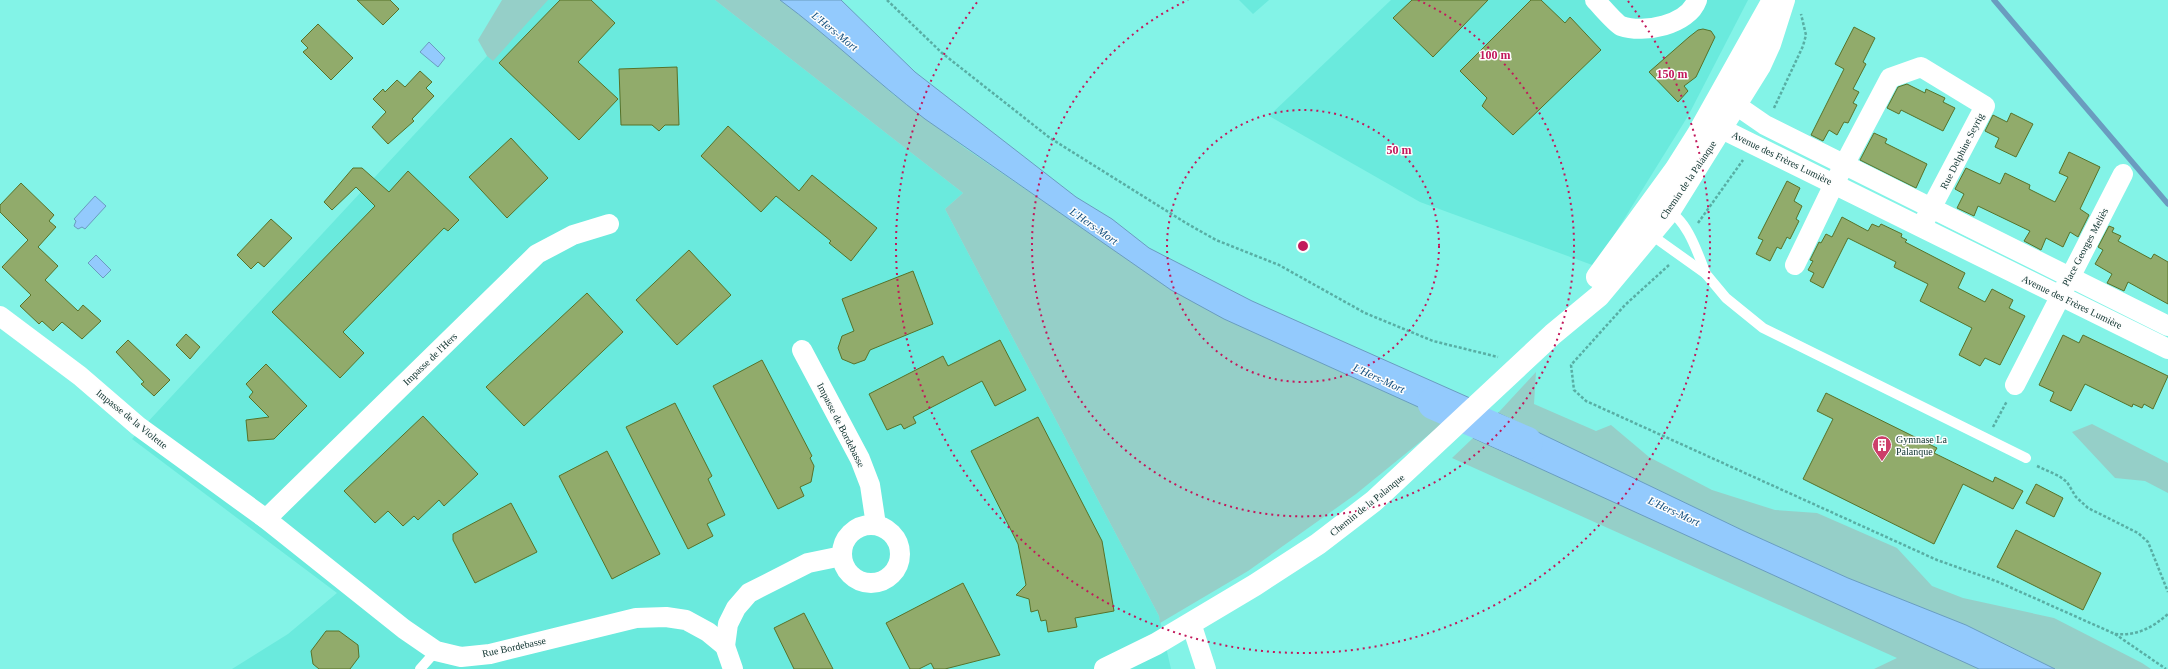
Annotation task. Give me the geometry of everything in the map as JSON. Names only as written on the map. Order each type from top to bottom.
[{"type":"street","points":[[1595,0],[1620,26],[1652,29],[1677,21],[1697,0]]},
{"type":"street","name":"Chemin de la Palanque","points":[[1553,334],[1645,214],[1675,170],[1713,108],[1773,0]]},
{"type":"street","name":"Chemin de la Palanque","points":[[1105,669],[1156,644],[1192,623],[1255,585],[1318,544],[1374,501],[1418,462],[1553,334],[1599,296],[1669,212],[1723,128],[1760,66],[1770,44],[1784,0]]},
{"type":"street","name":"Rue Delphine Seyrig","points":[[1795,264],[1834,184],[1890,78],[1921,67],[1985,106],[1922,227]]},
{"type":"street","points":[[1713,108],[1736,105],[1766,125],[1844,165],[2168,326]]},
{"type":"street","name":"Avenue des Frères Lumière","points":[[1713,108],[1723,128],[2060,297],[2168,349]]},
{"type":"street","name":"Place Georges Meliès","points":[[2015,385],[2123,174]]},
{"type":"street","name":"Impasse de l'Hers","points":[[266,519],[537,254],[573,234],[609,224]]},
{"type":"street","name":"Impasse de la Violette","points":[[0,316],[80,376],[138,426],[266,519]]},
{"type":"street","name":"Impasse de Bordebasse","points":[[802,350],[860,459],[870,485],[876,526]]},
{"type":"street","name":"Rue Bordebasse","points":[[266,519],[404,629],[436,651],[461,657],[490,654],[636,618],[666,617],[686,620],[708,632],[725,646]]},
{"type":"street","points":[[865,526],[876,526],[887,530],[896,540],[900,552],[898,564],[891,575],[880,582],[867,583],[855,578],[846,568],[842,556],[843,546],[852,533],[865,526]]},
{"type":"street","points":[[733,669],[725,646],[728,624],[736,608],[749,593],[808,563],[842,556]]},
{"type":"street","points":[[1192,623],[1206,669]]},
{"type":"lane","points":[[1706,274],[1690,235],[1675,216],[1669,212],[1645,214],[1650,235],[1678,253],[1706,274],[1726,298],[1763,328],[2026,458]]},
{"type":"lane","points":[[420,669],[436,651]]},
{"type":"path","points":[[887,0],[942,53],[1050,138],[1186,223],[1216,240],[1279,266],[1365,313],[1433,341],[1492,357],[1502,357],[1508,355],[1517,368]]},
{"type":"path","points":[[1673,261],[1625,305],[1571,365],[1574,390],[1586,401],[1937,560],[1996,581],[2115,634],[2166,669]]},
{"type":"path","points":[[1988,438],[2015,385]]},
{"type":"path","points":[[2026,458],[2067,482],[2076,498],[2088,508],[2138,533],[2148,542],[2168,592]]},
{"type":"path","points":[[2115,634],[2127,635],[2142,632],[2156,624],[2168,614]]},
{"type":"shaded area","points":[[502,0],[548,0],[493,61],[487,56],[478,40]]},
{"type":"shaded area","points":[[539,0],[715,0],[963,193],[945,209],[1159,616],[1171,669],[232,669],[288,634],[337,593],[132,439]]},
{"type":"shaded area","points":[[715,0],[780,0],[811,23],[894,95],[965,148],[1126,258],[1224,319],[1447,420],[1356,494],[1248,571],[1160,623],[1159,616],[945,209],[963,193]]},
{"type":"shaded area","points":[[1239,0],[1269,0],[1253,14]]},
{"type":"shaded area","points":[[1391,0],[1748,0],[1688,116],[1595,266],[1420,202],[1269,116]]},
{"type":"shaded area","points":[[1536,372],[1534,404],[1596,431],[1611,425],[1649,457],[1712,490],[1775,510],[1817,513],[1897,548],[1932,586],[1963,598],[2054,618],[2151,669],[2055,669],[1966,625],[1848,578],[1744,531],[1498,413]]},
{"type":"shaded area","points":[[2092,424],[2168,463],[2168,493],[2145,481],[2115,478],[2072,432]]},
{"type":"shaded area","points":[[1473,438],[1979,669],[1874,669],[1897,658],[1452,458]]},
{"type":"water","points":[[780,0],[841,0],[915,72],[1076,197],[1112,219],[1149,248],[1252,301],[1470,398],[1447,420],[1224,319],[1171,290],[925,119],[888,90],[799,14]]},
{"type":"water","points":[[429,42],[445,58],[438,67],[420,52]]},
{"type":"water","points":[[95,196],[106,206],[85,229],[82,227],[78,229],[74,226],[76,221],[74,219]]},
{"type":"water","points":[[96,255],[111,270],[103,278],[88,263]]},
{"type":"water","points":[[1498,413],[1744,531],[1848,578],[1966,625],[2055,669],[1979,669],[1473,438]]},
{"type":"building","points":[[357,0],[390,0],[399,9],[383,25]]},
{"type":"building","points":[[560,0],[591,0],[615,23],[578,62],[618,99],[579,140],[499,63]]},
{"type":"building","points":[[1412,0],[1488,0],[1433,57],[1393,18]]},
{"type":"building","points":[[1531,0],[1541,0],[1565,23],[1570,17],[1601,50],[1513,135],[1482,106],[1487,98],[1460,71]]},
{"type":"building","points":[[318,24],[353,58],[331,80],[303,52],[308,48],[301,41]]},
{"type":"building","points":[[1854,27],[1875,38],[1863,62],[1866,64],[1853,89],[1859,92],[1853,103],[1857,105],[1848,123],[1844,122],[1837,135],[1829,130],[1823,141],[1811,135],[1844,69],[1835,64]]},
{"type":"building","points":[[1703,29],[1711,31],[1715,37],[1696,77],[1684,86],[1688,91],[1678,102],[1649,72],[1689,37],[1698,30]]},
{"type":"building","points":[[677,67],[679,125],[665,125],[659,131],[652,125],[621,125],[619,69]]},
{"type":"building","points":[[420,71],[432,82],[426,88],[434,96],[412,119],[414,121],[388,144],[372,127],[386,112],[373,99],[383,89],[385,92],[397,80],[405,87]]},
{"type":"building","points":[[1907,84],[1925,93],[1926,89],[1945,98],[1943,102],[1955,108],[1943,131],[1901,110],[1899,114],[1887,108],[1898,87]]},
{"type":"building","points":[[2011,113],[2033,124],[2016,157],[1995,147],[1999,138],[1985,131],[1993,115],[2007,122]]},
{"type":"building","points":[[728,126],[799,191],[812,175],[877,228],[851,261],[829,243],[831,241],[776,196],[761,212],[701,156]]},
{"type":"building","points":[[1874,133],[1887,139],[1885,143],[1927,164],[1916,188],[1860,160]]},
{"type":"building","points":[[511,138],[548,178],[507,218],[469,177]]},
{"type":"building","points":[[2069,152],[2100,167],[2080,209],[2089,215],[2078,237],[2070,232],[2063,247],[2046,238],[2041,250],[2024,241],[2030,231],[1978,206],[1974,216],[1957,208],[1964,194],[1955,189],[1966,168],[2000,184],[2005,173],[2030,185],[2029,189],[2055,202],[2068,177],[2059,173]]},
{"type":"building","points":[[353,168],[362,168],[389,192],[408,171],[459,220],[448,231],[444,228],[343,332],[364,353],[340,378],[272,312],[375,206],[356,187],[332,210],[324,202]]},
{"type":"building","points":[[1787,181],[1800,188],[1794,201],[1802,206],[1796,219],[1799,221],[1790,239],[1787,237],[1781,249],[1777,247],[1770,261],[1756,254],[1763,240],[1758,238]]},
{"type":"building","points":[[21,183],[54,215],[49,221],[56,227],[38,247],[58,266],[45,280],[78,311],[83,305],[101,321],[82,339],[62,322],[53,331],[42,321],[39,324],[20,306],[31,295],[2,267],[28,240],[0,212],[0,205]]},
{"type":"building","points":[[1842,217],[1868,231],[1872,224],[1879,227],[1881,224],[1902,234],[1901,237],[1907,240],[1905,242],[1965,273],[1958,288],[1985,302],[1992,289],[2013,300],[2009,308],[2025,316],[2000,365],[1985,358],[1980,366],[1959,355],[1972,328],[1920,301],[1928,284],[1894,267],[1896,262],[1848,238],[1823,288],[1810,281],[1814,273],[1808,270],[1813,261],[1810,260],[1819,242],[1821,243],[1826,234],[1832,237]]},
{"type":"building","points":[[271,219],[292,238],[264,267],[258,262],[251,269],[237,255]]},
{"type":"building","points":[[2109,226],[2114,228],[2112,232],[2121,236],[2118,241],[2151,259],[2154,254],[2168,262],[2168,304],[2128,282],[2124,291],[2107,283],[2112,274],[2095,264],[2103,250],[2098,247]]},
{"type":"building","points":[[689,250],[731,295],[677,345],[636,300]]},
{"type":"building","points":[[913,271],[933,324],[870,350],[865,360],[854,364],[842,359],[838,348],[842,336],[854,331],[842,299]]},
{"type":"building","points":[[587,293],[623,332],[524,426],[486,387]]},
{"type":"building","points":[[186,334],[200,347],[190,359],[176,345]]},
{"type":"building","points":[[2063,335],[2079,343],[2083,335],[2168,376],[2153,409],[2144,404],[2142,408],[2133,404],[2132,407],[2085,384],[2071,411],[2050,401],[2054,392],[2039,385]]},
{"type":"building","points":[[128,340],[170,380],[154,396],[141,384],[144,382],[116,352]]},
{"type":"building","points":[[1000,340],[1026,390],[995,406],[982,381],[913,417],[916,423],[904,429],[901,424],[887,430],[869,394],[943,356],[948,366]]},
{"type":"building","points":[[762,360],[812,456],[810,458],[814,466],[811,482],[800,487],[804,496],[778,509],[713,386]]},
{"type":"building","points":[[266,364],[307,406],[274,439],[248,441],[246,420],[269,417],[249,397],[253,392],[246,384]]},
{"type":"building","name":"Gymnase La Palanque","points":[[1826,393],[1937,448],[1934,453],[1993,482],[1995,477],[2023,491],[2013,509],[1963,484],[1934,544],[1803,479],[1833,419],[1817,411]]},
{"type":"building","points":[[675,403],[712,476],[708,479],[725,515],[707,524],[713,536],[688,549],[626,427]]},
{"type":"building","points":[[423,416],[478,474],[444,506],[439,500],[418,520],[414,516],[403,526],[388,511],[375,523],[344,491]]},
{"type":"building","points":[[1038,417],[1102,541],[1114,611],[1075,618],[1077,627],[1048,632],[1046,620],[1041,621],[1038,610],[1031,612],[1029,599],[1016,595],[1026,585],[1018,544],[971,451]]},
{"type":"building","points":[[607,451],[660,554],[612,579],[559,476]]},
{"type":"building","points":[[2036,484],[2063,498],[2054,517],[2026,503]]},
{"type":"building","points":[[511,503],[537,552],[475,583],[453,540],[453,534]]},
{"type":"building","points":[[2016,530],[2101,573],[2083,610],[1997,567]]},
{"type":"building","points":[[963,583],[1000,655],[945,669],[934,669],[931,663],[919,669],[910,669],[886,623]]},
{"type":"building","points":[[804,613],[833,669],[794,669],[774,628]]},
{"type":"building","points":[[326,631],[339,631],[358,645],[359,657],[350,669],[319,669],[313,664],[311,651]]},
{"type":"waterway","points":[[1994,0],[2168,204]]},
{"type":"waterway","name":"L'Hers-Mort","points":[[1434,403],[1526,443]]},
{"type":"place","name":"Gymnase La Palanque","points":[[1882,462]]}]
